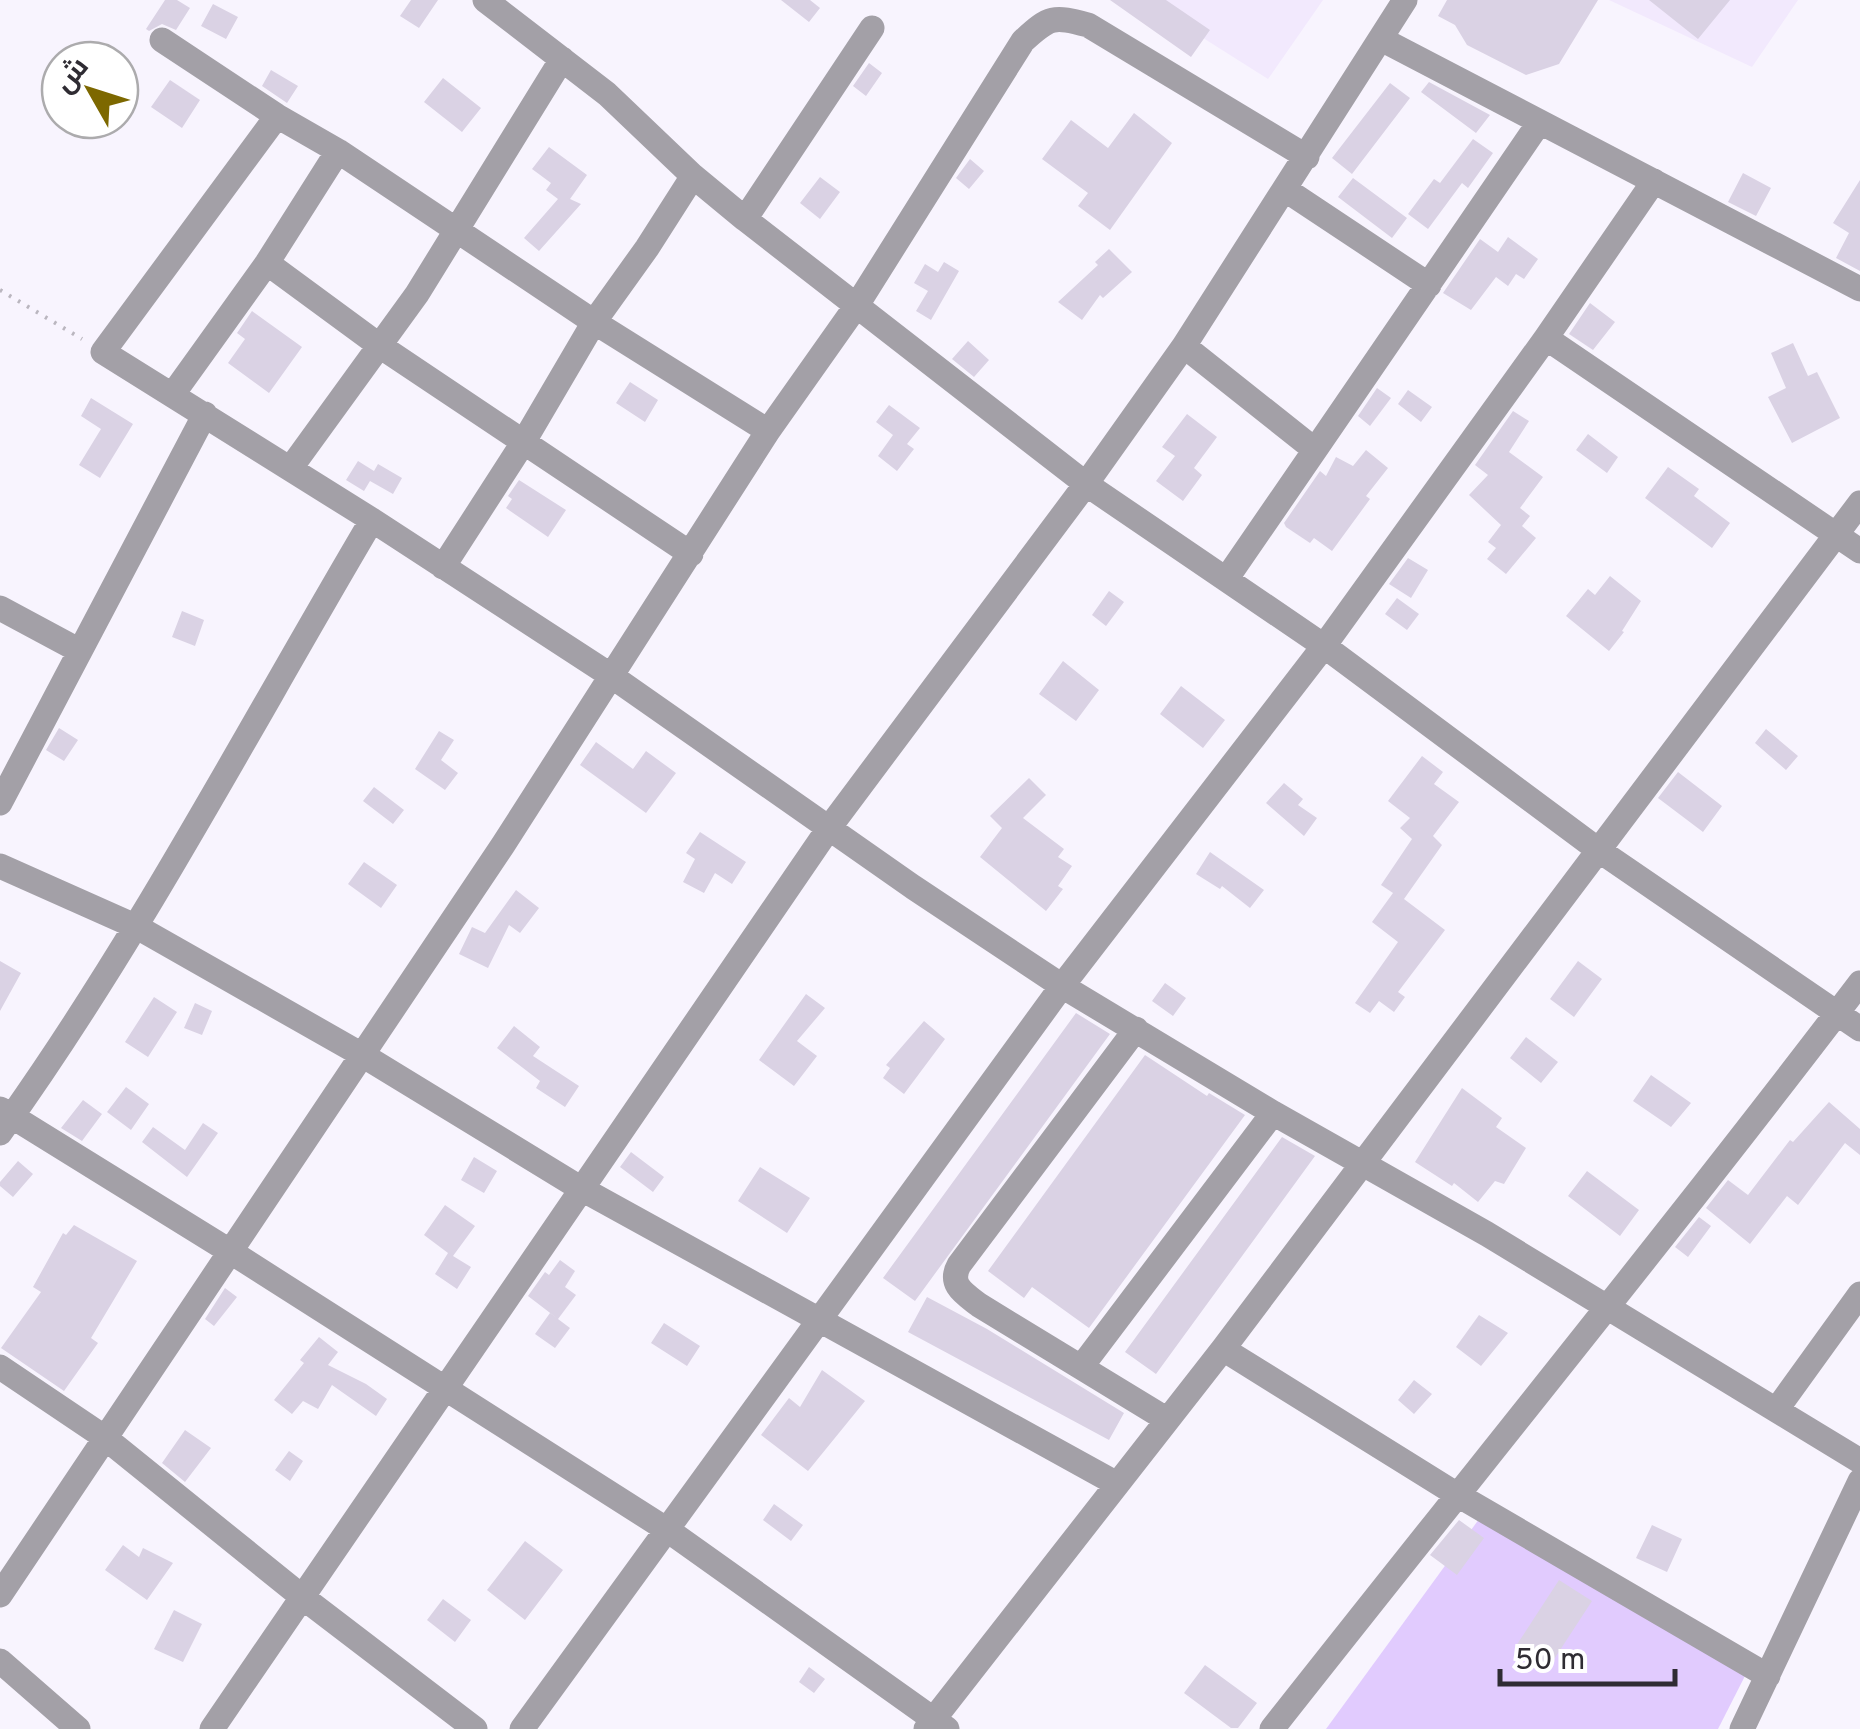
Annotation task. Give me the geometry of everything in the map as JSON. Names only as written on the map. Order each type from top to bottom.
[{"type":"street","points":[[485,0],[607,94],[693,176],[745,219],[1086,484],[1324,646],[1596,850],[1860,1029]]},
{"type":"street","points":[[212,1729],[829,828],[1184,346],[1405,0]]},
{"type":"street","points":[[0,1595],[504,846],[768,431],[857,305],[1023,40],[1044,21],[1064,19],[1088,25],[1307,156]]},
{"type":"street","points":[[745,219],[872,28]]},
{"type":"street","points":[[1381,39],[1860,289]]},
{"type":"street","points":[[162,40],[768,431]]},
{"type":"street","points":[[290,470],[380,346],[562,59]]},
{"type":"street","points":[[277,116],[104,352],[610,675],[1062,986],[1860,1461]]},
{"type":"street","points":[[1227,578],[1540,123]]},
{"type":"street","points":[[172,394],[267,263],[338,151]]},
{"type":"street","points":[[443,567],[523,443],[594,322],[693,176]]},
{"type":"street","points":[[522,1729],[1062,986],[1324,646],[1654,181]]},
{"type":"street","points":[[1286,190],[1430,285]]},
{"type":"street","points":[[267,263],[380,346],[691,554]]},
{"type":"street","points":[[1546,338],[1860,550]]},
{"type":"street","points":[[1184,346],[1315,450]]},
{"type":"street","points":[[0,803],[205,414]]},
{"type":"street","points":[[372,520],[137,928],[4,1120],[231,1252],[669,1531],[936,1726],[1860,502]]},
{"type":"street","points":[[0,608],[80,651]]},
{"type":"street","points":[[0,866],[137,928],[364,1056],[580,1188],[1118,1484]]},
{"type":"street","points":[[1272,1729],[1456,1494],[1608,1309],[1860,983]]},
{"type":"street","points":[[1136,1029],[955,1272],[958,1289],[978,1306],[1166,1419]]},
{"type":"street","points":[[1082,1366],[1273,1113]]},
{"type":"street","points":[[1777,1409],[1860,1294]]},
{"type":"street","points":[[1223,1349],[1456,1494],[1768,1676]]},
{"type":"street","points":[[0,1367],[104,1437],[301,1596],[475,1729]]},
{"type":"street","points":[[1742,1729],[1860,1481]]},
{"type":"street","points":[[0,1661],[78,1729]]},
{"type":"path","points":[[0,290],[104,352]]},
{"type":"shaded area","points":[[1143,0],[1323,0],[1268,79]]},
{"type":"shaded area","points":[[1609,0],[1798,0],[1752,67]]},
{"type":"shaded area","points":[[1482,1515],[1747,1672],[1718,1729],[1326,1729]]},
{"type":"building","points":[[165,0],[177,0],[190,8],[176,30],[162,24],[149,31],[146,29]]},
{"type":"building","points":[[411,0],[438,0],[419,28],[400,16]]},
{"type":"building","points":[[781,0],[810,0],[820,8],[809,22]]},
{"type":"building","points":[[1110,0],[1166,0],[1210,30],[1191,57]]},
{"type":"building","points":[[1447,0],[1598,0],[1559,64],[1526,75],[1467,45],[1455,25],[1438,16]]},
{"type":"building","points":[[1649,0],[1730,0],[1698,39]]},
{"type":"building","points":[[213,4],[238,17],[226,39],[201,26]]},
{"type":"building","points":[[869,63],[882,73],[866,96],[853,86]]},
{"type":"building","points":[[271,70],[298,86],[287,103],[262,86]]},
{"type":"building","points":[[443,78],[481,108],[462,132],[424,102]]},
{"type":"building","points":[[170,80],[200,100],[182,128],[151,107]]},
{"type":"building","points":[[1429,82],[1490,115],[1476,133],[1421,92]]},
{"type":"building","points":[[1390,83],[1410,98],[1352,174],[1332,158]]},
{"type":"building","points":[[1134,113],[1172,143],[1110,230],[1078,206],[1088,193],[1042,159],[1071,120],[1108,148]]},
{"type":"building","points":[[1473,139],[1493,153],[1468,188],[1462,183],[1428,229],[1408,214],[1434,179],[1440,183]]},
{"type":"building","points":[[549,147],[587,175],[570,199],[581,204],[539,251],[524,238],[558,199],[546,190],[551,183],[532,169]]},
{"type":"building","points":[[970,159],[984,171],[969,189],[956,178]]},
{"type":"building","points":[[1743,173],[1771,188],[1756,216],[1728,202]]},
{"type":"building","points":[[820,177],[840,192],[820,219],[800,203]]},
{"type":"building","points":[[1353,178],[1407,218],[1392,238],[1338,197]]},
{"type":"building","points":[[1860,180],[1860,271],[1836,258],[1849,233],[1833,223]]},
{"type":"building","points":[[1508,237],[1538,259],[1524,279],[1516,274],[1508,286],[1496,277],[1471,310],[1443,293],[1480,239],[1498,252]]},
{"type":"building","points":[[1109,249],[1132,272],[1103,298],[1100,295],[1082,320],[1058,302],[1098,265],[1095,262]]},
{"type":"building","points":[[944,262],[959,271],[931,320],[916,311],[928,291],[914,283],[925,264],[938,272]]},
{"type":"building","points":[[1590,303],[1615,322],[1593,350],[1569,334]]},
{"type":"building","points":[[252,311],[302,347],[269,393],[228,363],[245,339],[237,333]]},
{"type":"building","points":[[968,341],[989,360],[974,377],[952,359]]},
{"type":"building","points":[[1793,343],[1808,376],[1817,372],[1840,418],[1792,443],[1768,397],[1786,388],[1771,353]]},
{"type":"building","points":[[630,382],[658,400],[645,422],[616,403]]},
{"type":"building","points":[[1377,388],[1391,398],[1370,426],[1358,416]]},
{"type":"building","points":[[1408,390],[1432,407],[1421,422],[1398,404]]},
{"type":"building","points":[[91,398],[133,424],[100,478],[79,465],[101,429],[81,416]]},
{"type":"building","points":[[889,405],[920,428],[907,444],[914,449],[897,471],[878,456],[893,435],[876,422]]},
{"type":"building","points":[[1513,411],[1529,421],[1509,452],[1543,477],[1520,508],[1530,516],[1522,526],[1536,538],[1506,574],[1487,559],[1496,548],[1488,542],[1501,525],[1469,495],[1488,475],[1475,465]]},
{"type":"building","points":[[1187,414],[1217,437],[1194,468],[1202,475],[1183,501],[1156,481],[1175,456],[1162,447]]},
{"type":"building","points":[[1588,434],[1618,457],[1607,473],[1576,450]]},
{"type":"building","points":[[1366,450],[1388,468],[1332,551],[1314,538],[1310,543],[1286,527],[1284,523],[1320,471],[1326,476],[1336,457],[1353,466]]},
{"type":"building","points":[[358,461],[374,471],[378,464],[402,478],[393,494],[370,481],[364,491],[346,480]]},
{"type":"building","points":[[1668,467],[1699,489],[1694,496],[1730,523],[1712,548],[1645,498]]},
{"type":"building","points":[[519,480],[566,510],[548,537],[506,508],[512,499],[508,496]]},
{"type":"building","points":[[1408,558],[1428,570],[1411,598],[1389,584]]},
{"type":"building","points":[[1610,576],[1641,601],[1609,651],[1566,616],[1588,589],[1595,595]]},
{"type":"building","points":[[1109,591],[1124,602],[1106,626],[1092,615]]},
{"type":"building","points":[[1397,598],[1419,614],[1407,630],[1385,614]]},
{"type":"building","points":[[182,611],[204,620],[195,646],[172,637]]},
{"type":"building","points":[[1063,661],[1099,690],[1076,721],[1039,694]]},
{"type":"building","points":[[1181,686],[1225,720],[1203,748],[1160,714]]},
{"type":"building","points":[[59,728],[78,740],[64,761],[46,750]]},
{"type":"building","points":[[1766,729],[1798,756],[1786,770],[1755,743]]},
{"type":"building","points":[[439,731],[454,740],[441,760],[458,773],[445,790],[415,769]]},
{"type":"building","points":[[596,742],[633,769],[646,751],[676,773],[646,813],[580,765]]},
{"type":"building","points":[[1422,756],[1443,772],[1434,784],[1459,802],[1433,836],[1442,845],[1404,899],[1445,930],[1398,992],[1405,997],[1394,1012],[1379,1001],[1370,1013],[1355,1003],[1398,942],[1372,922],[1393,893],[1381,885],[1412,839],[1400,828],[1410,818],[1388,801]]},
{"type":"building","points":[[1678,772],[1722,806],[1703,832],[1658,798]]},
{"type":"building","points":[[1029,778],[1046,795],[1023,818],[1064,849],[1058,857],[1072,866],[1058,886],[1063,889],[1046,911],[980,857],[1002,828],[990,816]]},
{"type":"building","points":[[1284,783],[1303,799],[1298,805],[1317,818],[1304,836],[1266,803]]},
{"type":"building","points":[[374,787],[404,810],[393,824],[363,801]]},
{"type":"building","points":[[700,832],[746,862],[732,884],[715,873],[704,893],[683,882],[695,859],[686,853]]},
{"type":"building","points":[[1210,852],[1264,890],[1250,908],[1222,886],[1220,889],[1196,874]]},
{"type":"building","points":[[364,862],[397,885],[381,908],[348,884]]},
{"type":"building","points":[[516,890],[539,908],[520,933],[509,925],[488,968],[459,954],[472,927],[485,933]]},
{"type":"building","points":[[0,961],[21,973],[0,1011]]},
{"type":"building","points":[[1578,961],[1602,979],[1574,1017],[1550,999]]},
{"type":"building","points":[[1165,983],[1186,998],[1173,1016],[1152,1001]]},
{"type":"building","points":[[806,994],[825,1008],[797,1041],[817,1056],[794,1086],[759,1060]]},
{"type":"building","points":[[154,997],[177,1012],[148,1057],[125,1042]]},
{"type":"building","points":[[195,1003],[212,1011],[202,1035],[184,1028]]},
{"type":"building","points":[[1076,1013],[1110,1034],[915,1301],[883,1278]]},
{"type":"building","points":[[924,1021],[945,1039],[904,1094],[883,1078],[890,1068],[886,1065]]},
{"type":"building","points":[[514,1026],[540,1047],[533,1056],[579,1086],[565,1107],[536,1088],[540,1081],[497,1048]]},
{"type":"building","points":[[1526,1037],[1558,1062],[1541,1083],[1510,1058]]},
{"type":"building","points":[[1145,1055],[1207,1096],[1209,1093],[1245,1115],[1089,1328],[1032,1287],[1024,1298],[988,1271]]},
{"type":"building","points":[[1651,1075],[1691,1103],[1671,1127],[1633,1101]]},
{"type":"building","points":[[126,1087],[149,1104],[131,1130],[107,1112]]},
{"type":"building","points":[[1462,1088],[1502,1118],[1496,1127],[1526,1148],[1504,1184],[1495,1181],[1478,1202],[1454,1183],[1452,1186],[1415,1162]]},
{"type":"building","points":[[83,1100],[102,1114],[82,1141],[61,1128]]},
{"type":"building","points":[[1829,1102],[1860,1129],[1860,1155],[1845,1143],[1798,1205],[1787,1196],[1750,1244],[1706,1208],[1728,1180],[1748,1195],[1790,1140],[1793,1142]]},
{"type":"building","points":[[203,1123],[218,1133],[187,1177],[142,1142],[153,1127],[185,1150]]},
{"type":"building","points":[[1282,1137],[1315,1156],[1156,1374],[1125,1352]]},
{"type":"building","points":[[631,1152],[664,1177],[653,1192],[620,1167]]},
{"type":"building","points":[[474,1157],[497,1171],[484,1193],[461,1180]]},
{"type":"building","points":[[18,1161],[33,1174],[13,1197],[0,1182]]},
{"type":"building","points":[[760,1167],[810,1198],[787,1233],[738,1201]]},
{"type":"building","points":[[1587,1171],[1639,1210],[1620,1236],[1568,1196]]},
{"type":"building","points":[[445,1205],[475,1226],[453,1256],[471,1267],[457,1289],[435,1274],[448,1253],[424,1235]]},
{"type":"building","points":[[1699,1217],[1711,1226],[1688,1257],[1675,1247]]},
{"type":"building","points":[[74,1225],[137,1261],[91,1338],[98,1343],[64,1391],[1,1348],[41,1292],[33,1287],[63,1233],[66,1235]]},
{"type":"building","points":[[560,1260],[575,1271],[565,1287],[576,1295],[558,1319],[528,1296],[545,1272],[549,1275]]},
{"type":"building","points":[[225,1288],[237,1297],[214,1326],[205,1319]]},
{"type":"building","points":[[927,1297],[1124,1413],[1109,1440],[908,1332]]},
{"type":"building","points":[[550,1313],[570,1328],[555,1348],[535,1334]]},
{"type":"building","points":[[1479,1315],[1508,1333],[1481,1366],[1456,1347]]},
{"type":"building","points":[[664,1323],[700,1346],[687,1366],[651,1343]]},
{"type":"building","points":[[319,1337],[338,1352],[328,1365],[387,1399],[376,1416],[332,1385],[318,1409],[303,1401],[292,1414],[274,1400]]},
{"type":"building","points":[[822,1370],[865,1401],[808,1471],[761,1435],[789,1398],[800,1407]]},
{"type":"building","points":[[1414,1380],[1432,1394],[1414,1414],[1398,1400]]},
{"type":"building","points":[[185,1430],[211,1448],[185,1482],[162,1463]]},
{"type":"building","points":[[289,1451],[303,1461],[290,1481],[275,1470]]},
{"type":"building","points":[[774,1504],[803,1525],[791,1541],[763,1520]]},
{"type":"building","points":[[1459,1520],[1484,1538],[1457,1575],[1430,1555]]},
{"type":"building","points":[[1652,1525],[1682,1539],[1667,1572],[1636,1558]]},
{"type":"building","points":[[525,1541],[563,1570],[525,1620],[487,1590]]},
{"type":"building","points":[[123,1545],[139,1557],[143,1548],[173,1563],[147,1600],[105,1570]]},
{"type":"building","points":[[1559,1580],[1592,1601],[1549,1667],[1516,1646]]},
{"type":"building","points":[[443,1599],[471,1620],[455,1642],[427,1620]]},
{"type":"building","points":[[174,1610],[202,1624],[183,1662],[154,1649]]},
{"type":"building","points":[[1205,1665],[1257,1703],[1238,1728],[1231,1728],[1184,1693]]},
{"type":"building","points":[[809,1667],[825,1679],[814,1693],[799,1682]]}]
